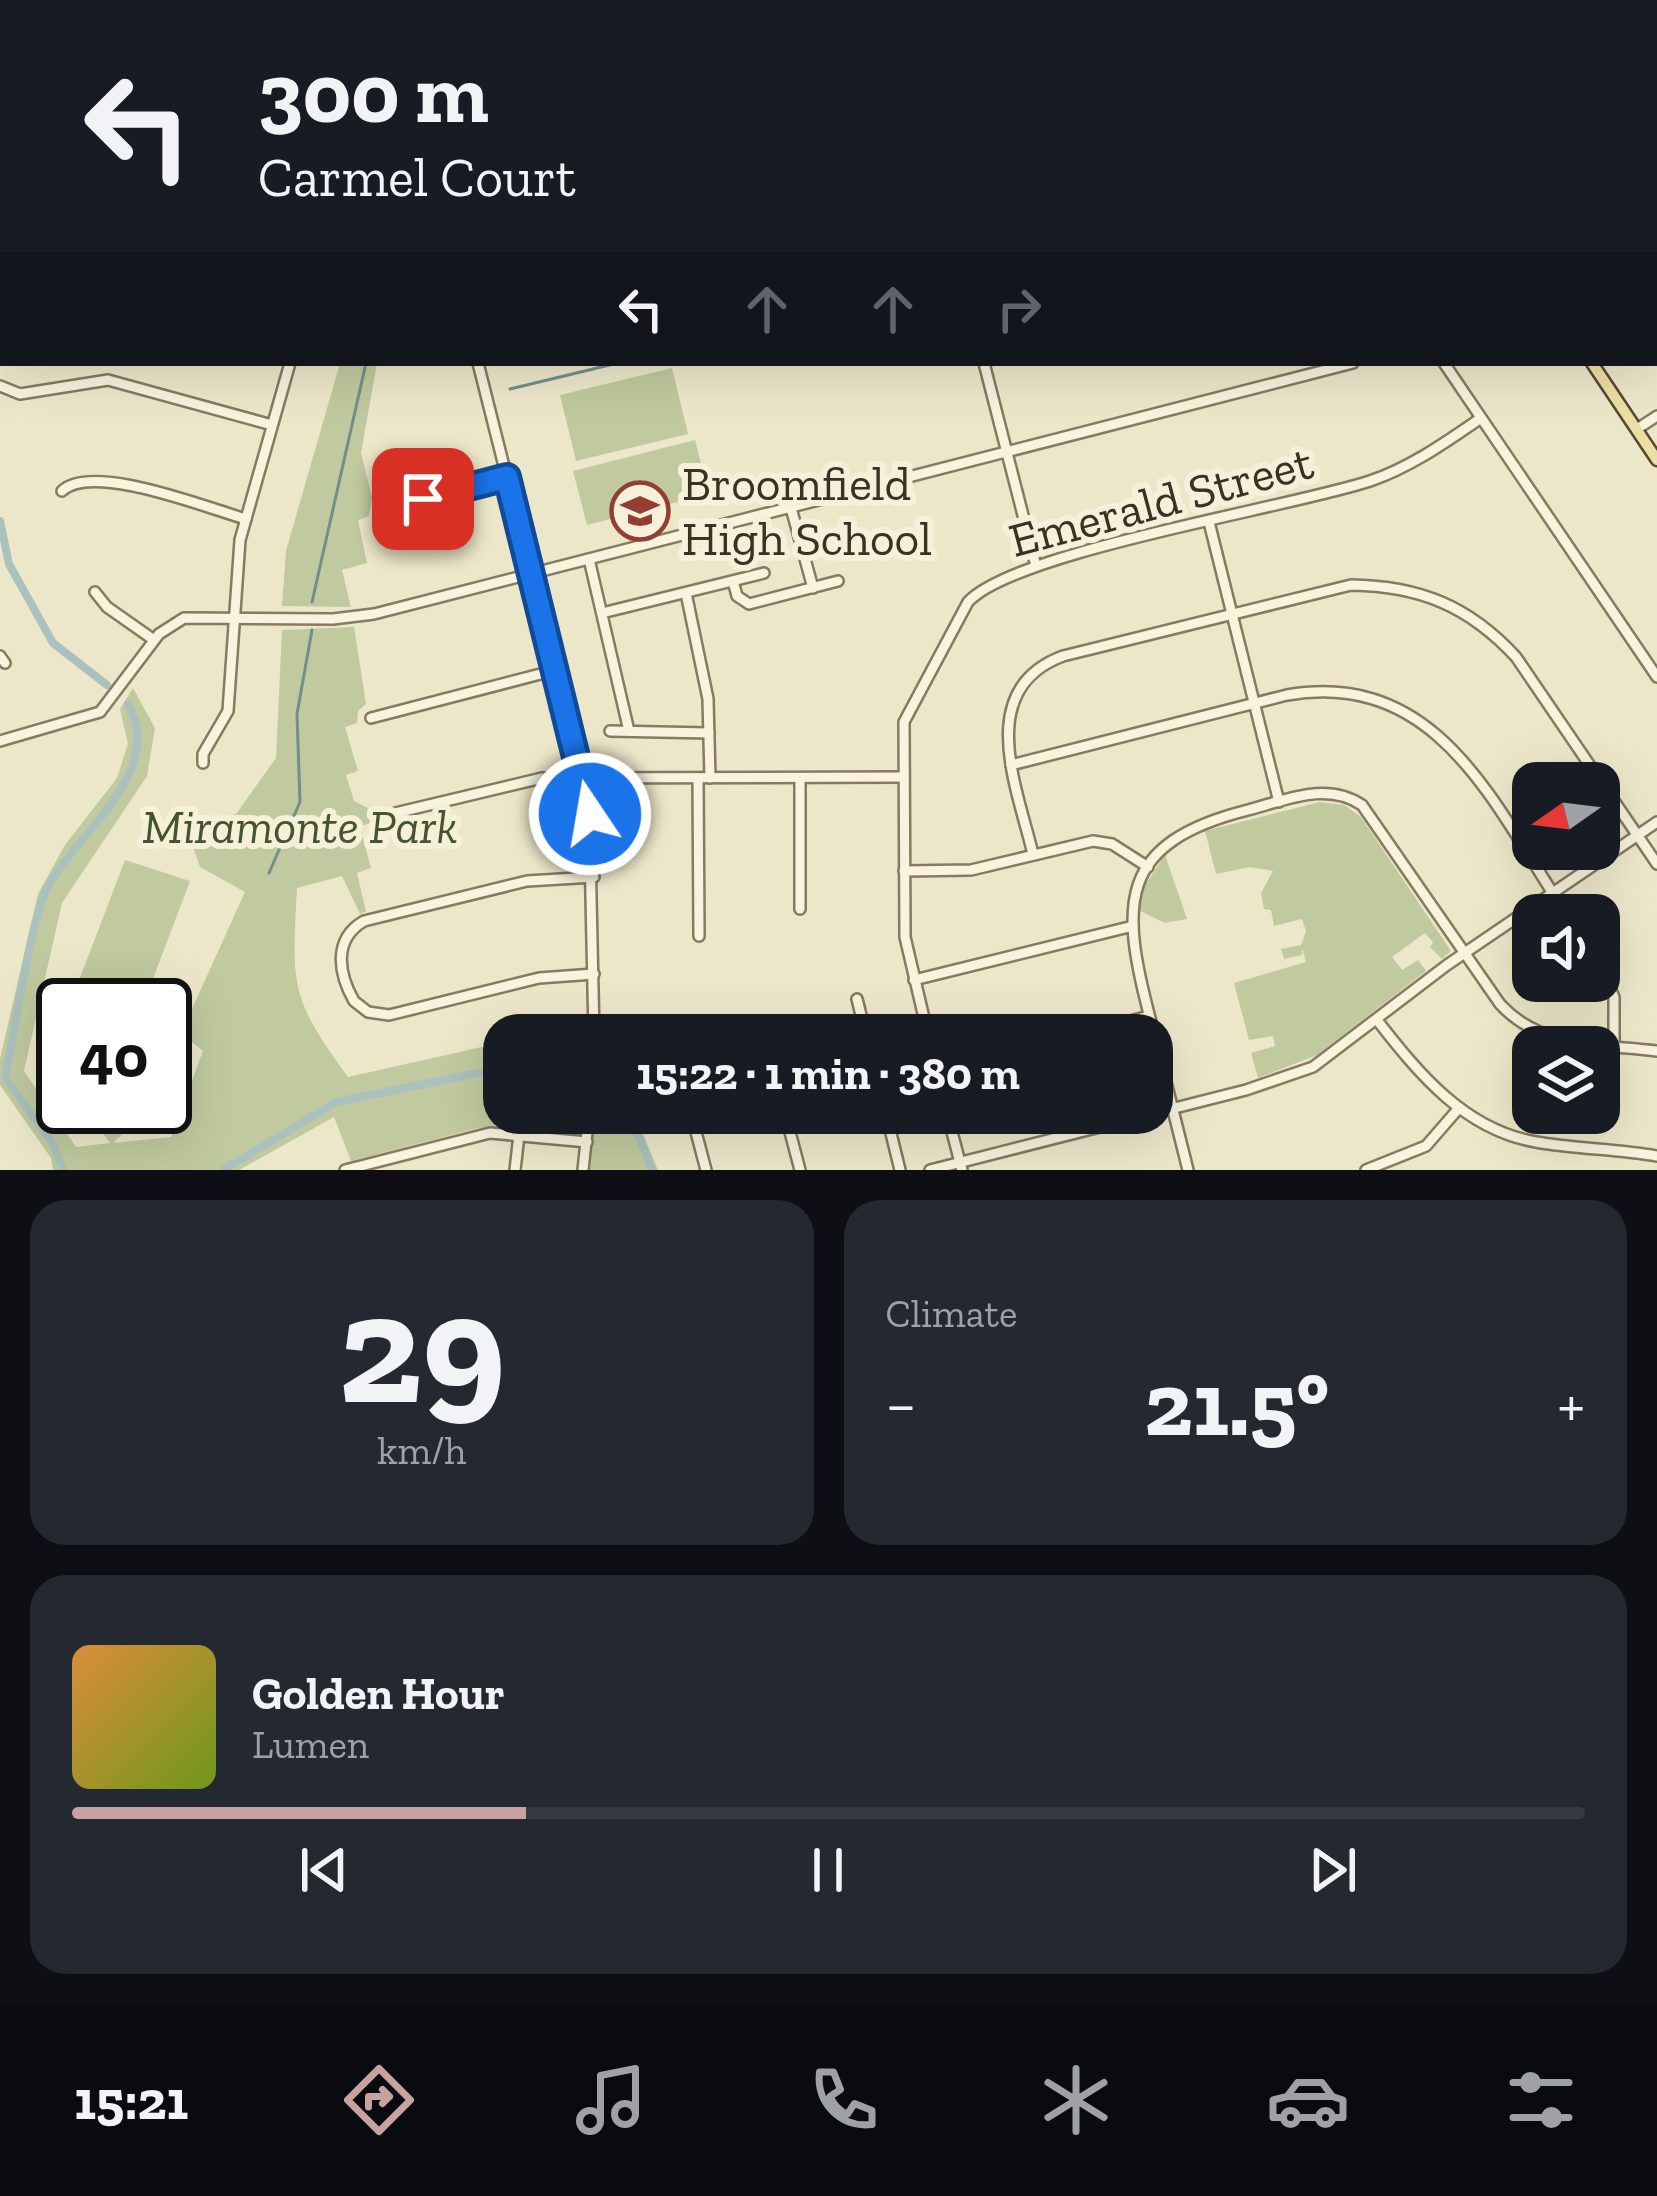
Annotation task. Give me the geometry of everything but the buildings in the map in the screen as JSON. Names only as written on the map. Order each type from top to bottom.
[{"type":"main road","points":[[1594,366],[1657,460]]},
{"type":"street","points":[[203,763],[228,711],[246,519],[289,366]]},
{"type":"street","points":[[479,366],[584,778],[593,877],[594,1014]]},
{"type":"street","points":[[985,366],[1036,566]]},
{"type":"street","points":[[0,741],[100,712],[154,640],[184,618],[356,617],[1342,366]]},
{"type":"street","points":[[1446,366],[1657,677]]},
{"type":"street","points":[[0,386],[20,394],[108,380],[272,425]]},
{"type":"street","points":[[1637,430],[1657,416]]},
{"type":"street","name":"Emerald Street","points":[[923,1014],[905,937],[908,706],[968,602],[1036,566],[1387,474],[1481,418]]},
{"type":"street","points":[[381,510],[507,477]]},
{"type":"street","points":[[62,491],[69,484],[100,479],[246,519]]},
{"type":"street","points":[[791,508],[813,588]]},
{"type":"street","points":[[1209,522],[1279,802]]},
{"type":"street","points":[[589,560],[629,731]]},
{"type":"street","points":[[602,613],[764,573]]},
{"type":"street","points":[[733,581],[736,596],[749,604],[838,581]]},
{"type":"street","points":[[1034,854],[1006,735],[1010,709],[1025,681],[1043,665],[1351,585],[1400,587],[1450,603],[1490,630],[1516,658],[1657,864]]},
{"type":"street","points":[[95,592],[154,640]]},
{"type":"street","points":[[686,593],[710,733],[699,936]]},
{"type":"street","points":[[371,718],[556,670]]},
{"type":"street","points":[[1011,765],[1308,692],[1346,691],[1417,716],[1452,748],[1552,893]]},
{"type":"street","points":[[610,731],[710,733]]},
{"type":"street","points":[[387,815],[517,781],[904,777]]},
{"type":"street","points":[[800,778],[800,910]]},
{"type":"street","points":[[1149,1014],[1129,927],[1148,867],[1192,827],[1324,792],[1362,805],[1500,1004],[1525,1026]]},
{"type":"street","points":[[1188,1170],[1173,1109],[1301,1072],[1657,822]]},
{"type":"street","points":[[904,872],[971,870],[1101,842],[1148,867]]},
{"type":"street","points":[[593,877],[526,880],[364,921],[345,938],[341,964],[356,1004],[384,1016],[539,978],[594,974]]},
{"type":"street","points":[[914,980],[1129,927]]},
{"type":"street","points":[[856,999],[860,1014]]},
{"type":"street","points":[[1377,1020],[1459,1108],[1530,1141],[1657,1156]]},
{"type":"street","points":[[1620,1047],[1657,1052]]},
{"type":"street","points":[[1366,1170],[1426,1146],[1459,1108]]},
{"type":"street","points":[[583,1170],[587,1134]]},
{"type":"street","points":[[697,1134],[706,1170]]},
{"type":"street","points":[[791,1134],[800,1170]]},
{"type":"street","points":[[891,1134],[900,1170]]},
{"type":"street","points":[[953,1134],[961,1166]]},
{"type":"street","points":[[930,1170],[1080,1134]]},
{"type":"street","points":[[515,1170],[519,1135]]},
{"type":"street","points":[[345,1170],[469,1136],[586,1142]]},
{"type":"green space","points":[[339,366],[376,366],[361,453],[372,498],[369,516],[358,520],[367,563],[342,570],[351,607],[282,606],[286,551]]},
{"type":"green space","points":[[672,368],[688,434],[576,461],[560,395]]},
{"type":"green space","points":[[695,440],[709,494],[587,525],[573,471]]},
{"type":"green space","name":"Miramonte Park","points":[[354,627],[366,704],[358,711],[357,723],[345,727],[358,771],[346,775],[354,801],[372,810],[374,821],[360,827],[371,868],[357,873],[366,911],[360,914],[342,876],[297,888],[295,970],[305,1007],[348,1077],[483,1047],[483,1128],[351,1161],[334,1117],[239,1170],[53,1170],[51,1158],[0,1085],[0,1059],[38,894],[65,845],[117,778],[128,744],[120,709],[133,688],[155,728],[147,776],[62,903],[45,978],[36,978],[36,1018],[24,1071],[36,1089],[36,1134],[67,1134],[76,1147],[110,1143],[104,1134],[123,1134],[113,1143],[192,1134],[192,1081],[203,1051],[192,1042],[192,1009],[245,892],[200,867],[185,824],[236,814],[276,758],[282,630]]},
{"type":"green space","points":[[1320,802],[1344,805],[1361,817],[1451,951],[1442,959],[1425,933],[1392,957],[1402,970],[1418,960],[1426,971],[1317,1055],[1258,1078],[1251,1053],[1275,1046],[1273,1036],[1249,1040],[1234,983],[1306,962],[1302,948],[1302,955],[1284,959],[1281,949],[1301,945],[1306,931],[1302,919],[1274,926],[1271,910],[1264,909],[1261,893],[1273,871],[1250,867],[1216,874],[1205,831]]},
{"type":"green space","points":[[1165,855],[1187,919],[1165,923],[1138,910],[1145,885]]},
{"type":"green space","points":[[125,860],[190,881],[153,978],[80,978]]},
{"type":"green space","points":[[587,1134],[643,1134],[658,1170],[583,1170]]},
{"type":"waterway","points":[[312,602],[365,366]]},
{"type":"waterway","points":[[510,389],[606,366]]},
{"type":"waterway","points":[[0,521],[9,564],[53,643],[107,685]]},
{"type":"waterway","points":[[269,873],[300,802],[297,714],[312,630]]},
{"type":"waterway","points":[[63,1170],[53,1144],[5,1077],[29,949],[48,886],[114,800],[136,754],[137,729],[128,704]]},
{"type":"waterway","points":[[223,1170],[336,1102],[483,1073]]},
{"type":"waterway","points":[[638,1134],[652,1170]]},
{"type":"place","name":"Broomfield High School","points":[[640,511]]},
{"type":"route","points":[[423,499],[507,477],[590,814]]}]
